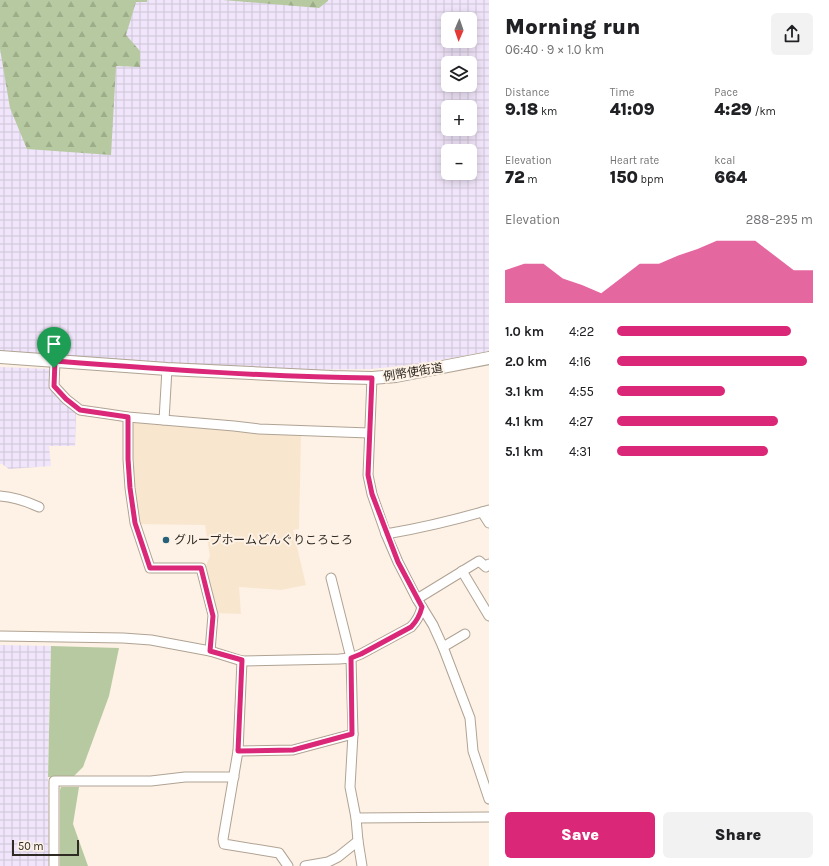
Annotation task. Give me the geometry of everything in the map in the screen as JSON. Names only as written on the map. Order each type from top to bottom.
[{"type":"main road","name":"例幣使街道","points":[[0,357],[167,369],[332,378],[372,378],[396,376],[489,358]]},
{"type":"street","points":[[55,361],[54,386],[66,399],[80,410],[128,417],[259,429],[369,433]]},
{"type":"street","points":[[164,420],[167,369]]},
{"type":"street","points":[[372,378],[368,475],[372,494],[386,534],[398,562],[419,603],[433,624],[443,647],[470,718],[473,751],[489,799]]},
{"type":"street","points":[[128,417],[128,459],[135,523],[150,568],[201,568],[213,616],[210,651]]},
{"type":"street","points":[[0,496],[22,500],[39,507]]},
{"type":"street","points":[[386,534],[436,524],[485,511],[489,523]]},
{"type":"street","points":[[419,603],[478,561],[486,567],[489,564]]},
{"type":"street","points":[[462,571],[489,616]]},
{"type":"street","points":[[331,578],[351,658],[352,734],[350,787],[356,818],[362,866]]},
{"type":"street","points":[[0,636],[123,638],[150,640],[210,651],[242,660],[324,660],[351,658],[411,627],[417,621],[420,614],[419,603]]},
{"type":"street","points":[[443,647],[465,634]]},
{"type":"street","points":[[242,660],[238,751],[223,839],[224,844],[279,853],[288,866]]},
{"type":"street","points":[[238,751],[293,750],[352,734]]},
{"type":"street","points":[[54,866],[54,781],[151,781],[186,777],[234,777]]},
{"type":"street","points":[[356,818],[489,816]]},
{"type":"street","points":[[305,866],[328,862],[338,857],[358,841]]},
{"type":"shaded area","points":[[0,0],[489,0],[489,351],[421,364],[371,369],[289,370],[0,353]]},
{"type":"shaded area","points":[[0,367],[51,369],[52,388],[76,412],[75,446],[49,446],[51,466],[9,469],[0,464]]},
{"type":"shaded area","points":[[133,421],[233,429],[234,431],[301,435],[299,529],[293,530],[306,585],[281,590],[239,587],[241,614],[215,613],[205,568],[210,556],[205,525],[137,524],[129,424]]},
{"type":"shaded area","points":[[0,645],[51,646],[48,777],[49,866],[0,866]]},
{"type":"green space","points":[[0,0],[147,0],[147,2],[136,2],[126,35],[140,51],[140,67],[116,66],[111,155],[27,149],[10,108],[0,49]]},
{"type":"green space","points":[[223,0],[328,0],[328,1],[319,8]]},
{"type":"green space","points":[[51,646],[119,648],[109,696],[83,767],[74,776],[48,777]]},
{"type":"green space","points":[[61,787],[79,787],[73,824],[88,866],[60,866]]},
{"type":"place","name":"グループホームどんぐりころころ","points":[[166,540]]},
{"type":"route","points":[[55,361],[332,378],[372,378],[368,475],[372,494],[386,534],[398,562],[422,607],[417,621],[411,627],[351,658],[352,734],[293,750],[238,751],[242,660],[210,651],[213,616],[201,568],[150,568],[135,523],[128,459],[128,417],[80,410],[66,399],[54,386],[54,368],[55,361]]}]
